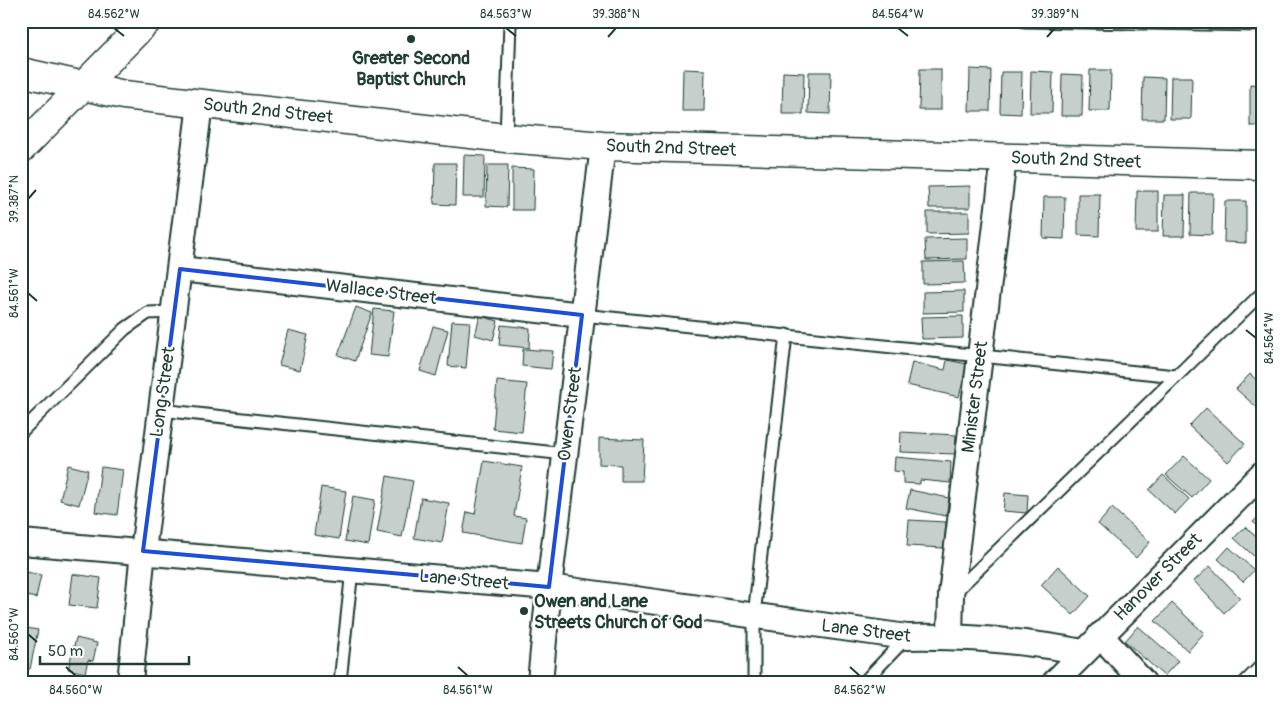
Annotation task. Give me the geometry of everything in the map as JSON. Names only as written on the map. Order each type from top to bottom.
[{"type":"street","points":[[21,149],[147,21]]},
{"type":"street","name":"South 2nd Street","points":[[21,72],[124,95],[506,138],[603,146],[1262,165]]},
{"type":"street","name":"Long Street","points":[[130,682],[142,551],[200,104]]},
{"type":"street","name":"Owen Street","points":[[540,682],[549,587],[603,146]]},
{"type":"street","name":"Minister Street","points":[[950,636],[952,595],[1004,158]]},
{"type":"street","name":"Wallace Street","points":[[180,269],[582,314]]},
{"type":"street","name":"Hanover Street","points":[[1055,682],[1262,474]]},
{"type":"street","name":"Lane Street","points":[[21,542],[549,587],[907,637],[950,636],[1059,647],[1084,652]]},
{"type":"street","points":[[1100,635],[1143,682]]},
{"type":"lane","points":[[506,138],[510,23],[514,21]]},
{"type":"lane","points":[[1024,21],[1262,25]]},
{"type":"lane","points":[[952,595],[1262,293]]},
{"type":"lane","points":[[21,432],[125,329],[148,313],[174,312]]},
{"type":"lane","points":[[582,314],[1176,376]]},
{"type":"lane","points":[[754,682],[754,616],[786,335]]},
{"type":"lane","points":[[160,410],[565,454]]},
{"type":"lane","points":[[340,682],[352,570]]},
{"type":"lane","points":[[864,682],[907,637]]},
{"type":"lane","points":[[1245,682],[1262,665]]},
{"type":"highlighted area","points":[[180,269],[582,315],[549,587],[143,551]]},
{"type":"building","points":[[683,69],[705,70],[704,111],[682,111]]},
{"type":"building","points":[[920,69],[941,69],[941,110],[919,110]]},
{"type":"building","points":[[970,69],[991,70],[990,111],[969,111]]},
{"type":"building","points":[[1090,70],[1111,70],[1110,111],[1089,111]]},
{"type":"building","points":[[1031,71],[1053,72],[1052,113],[1030,113]]},
{"type":"building","points":[[783,72],[804,73],[803,114],[782,114]]},
{"type":"building","points":[[809,72],[831,72],[830,114],[808,113]]},
{"type":"building","points":[[1001,72],[1022,72],[1021,114],[1000,113]]},
{"type":"building","points":[[1062,74],[1083,75],[1082,116],[1061,116]]},
{"type":"building","points":[[1143,77],[1165,78],[1164,119],[1142,119]]},
{"type":"building","points":[[1171,77],[1192,77],[1191,119],[1170,119]]},
{"type":"building","points":[[1250,84],[1262,85],[1262,126],[1250,126]]},
{"type":"building","points":[[464,155],[485,156],[484,197],[463,197]]},
{"type":"building","points":[[435,163],[456,163],[455,205],[434,204]]},
{"type":"building","points":[[487,165],[508,165],[507,207],[486,206]]},
{"type":"building","points":[[512,168],[534,169],[533,210],[512,210]]},
{"type":"building","points":[[970,186],[970,208],[929,208],[928,187]]},
{"type":"building","points":[[1137,191],[1158,191],[1158,232],[1136,232]]},
{"type":"building","points":[[1191,193],[1213,193],[1212,235],[1190,234]]},
{"type":"building","points":[[1078,194],[1100,194],[1099,236],[1078,235]]},
{"type":"building","points":[[1164,195],[1185,195],[1184,236],[1163,236]]},
{"type":"building","points":[[1044,197],[1065,197],[1064,239],[1043,238]]},
{"type":"building","points":[[1225,201],[1246,201],[1246,243],[1224,242]]},
{"type":"building","points":[[927,212],[969,212],[969,233],[927,234]]},
{"type":"building","points":[[967,238],[967,259],[926,260],[925,239]]},
{"type":"building","points":[[964,261],[965,283],[923,284],[923,262]]},
{"type":"building","points":[[964,291],[964,312],[923,313],[923,292]]},
{"type":"building","points":[[356,307],[372,313],[355,361],[338,355]]},
{"type":"building","points":[[374,309],[394,311],[388,357],[369,355]]},
{"type":"building","points":[[480,316],[498,321],[493,340],[475,335]]},
{"type":"building","points":[[963,316],[963,338],[922,339],[921,317]]},
{"type":"building","points":[[452,321],[470,322],[466,368],[448,366]]},
{"type":"building","points":[[501,325],[530,328],[529,348],[499,345]]},
{"type":"building","points":[[433,326],[448,330],[436,376],[420,371]]},
{"type":"building","points":[[288,330],[308,335],[300,370],[279,365]]},
{"type":"building","points":[[523,349],[553,351],[551,369],[522,366]]},
{"type":"building","points":[[947,360],[967,364],[959,397],[907,385],[912,362],[945,370]]},
{"type":"building","points":[[1250,374],[1262,385],[1262,412],[1236,389]]},
{"type":"building","points":[[497,381],[527,384],[522,432],[493,429]]},
{"type":"building","points":[[1206,408],[1245,444],[1228,462],[1189,426]]},
{"type":"building","points":[[901,432],[956,435],[955,454],[900,452]]},
{"type":"building","points":[[599,438],[644,440],[642,481],[621,481],[621,465],[599,464]]},
{"type":"building","points":[[1184,456],[1209,479],[1192,498],[1166,475]]},
{"type":"building","points":[[895,457],[951,462],[950,483],[920,480],[920,484],[903,483],[903,472],[894,471]]},
{"type":"building","points":[[484,461],[522,467],[514,516],[526,518],[522,543],[463,533],[467,512],[475,514]]},
{"type":"building","points":[[68,465],[88,470],[79,505],[60,500]]},
{"type":"building","points":[[101,467],[123,470],[117,515],[95,512]]},
{"type":"building","points":[[1163,475],[1189,499],[1175,514],[1149,490]]},
{"type":"building","points":[[387,476],[413,481],[402,537],[377,532]]},
{"type":"building","points":[[321,487],[346,491],[339,539],[314,535]]},
{"type":"building","points":[[910,490],[949,498],[946,516],[906,508]]},
{"type":"building","points":[[1005,493],[1028,495],[1027,513],[1003,511]]},
{"type":"building","points":[[353,496],[375,500],[368,545],[345,541]]},
{"type":"building","points":[[421,498],[449,503],[442,543],[414,538]]},
{"type":"building","points":[[1112,508],[1150,542],[1136,558],[1098,524]]},
{"type":"building","points":[[1262,513],[1262,530],[1253,522]]},
{"type":"building","points":[[909,520],[946,522],[944,548],[907,546]]},
{"type":"building","points":[[1245,527],[1262,542],[1262,556],[1258,560],[1234,538]]},
{"type":"building","points":[[1229,547],[1254,570],[1243,582],[1218,559]]},
{"type":"building","points":[[1058,566],[1090,596],[1073,615],[1041,585]]},
{"type":"building","points":[[1210,566],[1240,598],[1224,613],[1194,581]]},
{"type":"building","points":[[21,571],[41,575],[36,598],[21,595]]},
{"type":"building","points":[[73,574],[101,578],[97,608],[69,605]]},
{"type":"building","points":[[1172,603],[1204,633],[1188,651],[1155,621]]},
{"type":"building","points":[[1138,626],[1178,661],[1164,676],[1125,641]]},
{"type":"building","points":[[21,627],[38,630],[30,669],[21,668]]},
{"type":"building","points":[[76,638],[97,643],[93,661],[88,660],[85,673],[68,669]]},
{"type":"place","name":"Greater Second Baptist Church","points":[[411,39]]},
{"type":"place","name":"Owen and Lane Streets Church of God","points":[[524,611]]}]
